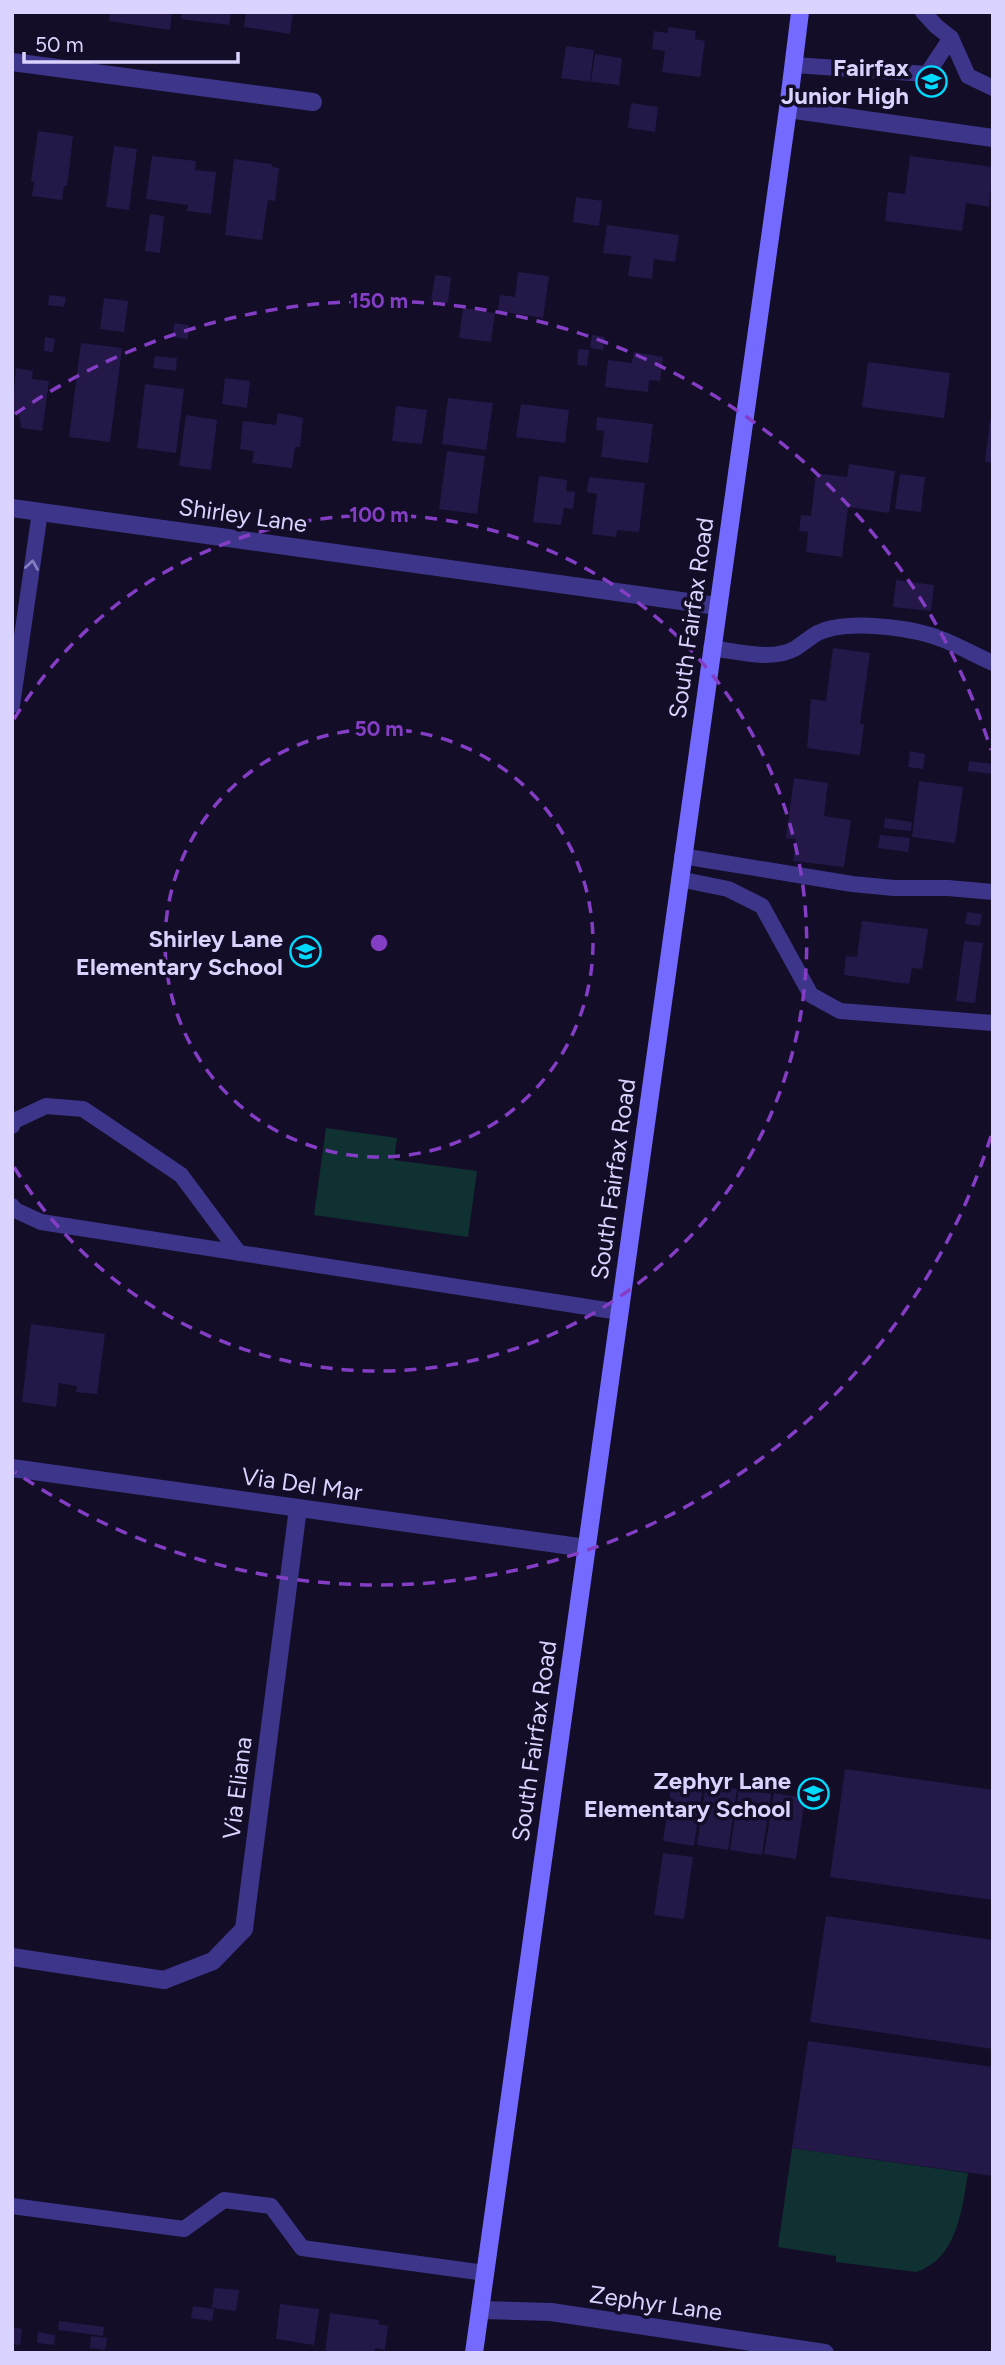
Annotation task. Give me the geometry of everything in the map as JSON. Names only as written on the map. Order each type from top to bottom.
[{"type":"street","name":"South Fairfax Road","points":[[474,2353],[800,12]]},
{"type":"street","points":[[12,62],[313,102]]},
{"type":"street","points":[[788,109],[993,138]]},
{"type":"street","name":"Shirley Lane","points":[[12,508],[717,606]]},
{"type":"street","name":"Via Del Mar","points":[[12,1468],[586,1548]]},
{"type":"street","name":"Via Eliana","points":[[12,1957],[164,1980],[213,1961],[244,1928],[298,1508]]},
{"type":"street","name":"Zephyr Lane","points":[[480,2310],[551,2312],[825,2353]]},
{"type":"lane","points":[[923,12],[937,19],[951,38],[968,76],[993,88]]},
{"type":"lane","points":[[794,65],[927,74],[951,38]]},
{"type":"lane","points":[[12,705],[20,590],[40,512]]},
{"type":"lane","points":[[711,648],[778,654],[796,649],[818,632],[862,625],[881,626],[941,639],[993,663]]},
{"type":"lane","points":[[682,856],[862,885],[993,892]]},
{"type":"lane","points":[[679,879],[728,889],[762,906],[811,995],[840,1011],[993,1023]]},
{"type":"lane","points":[[12,1126],[14,1121],[46,1106],[83,1109],[181,1175],[239,1253]]},
{"type":"lane","points":[[12,1206],[41,1222],[619,1312]]},
{"type":"lane","points":[[12,2206],[184,2229],[224,2200],[271,2206],[302,2248],[485,2273]]},
{"type":"green space","points":[[326,1128],[397,1138],[394,1160],[477,1171],[468,1237],[314,1215]]},
{"type":"green space","points":[[792,2148],[968,2173],[960,2217],[949,2245],[930,2266],[916,2272],[836,2262],[836,2256],[778,2247]]},
{"type":"building","points":[[110,12],[172,12],[170,30],[109,21]]},
{"type":"building","points":[[182,12],[231,12],[229,25],[181,19]]},
{"type":"building","points":[[246,12],[293,12],[290,34],[244,27]]},
{"type":"building","points":[[668,27],[696,31],[695,39],[705,41],[700,77],[662,72],[665,51],[652,49],[654,31],[668,33]]},
{"type":"building","points":[[566,46],[594,50],[590,82],[561,78]]},
{"type":"building","points":[[595,54],[622,58],[619,85],[591,82]]},
{"type":"building","points":[[631,103],[658,107],[655,132],[628,128]]},
{"type":"building","points":[[38,131],[73,136],[67,186],[64,186],[62,200],[32,196],[34,182],[31,181]]},
{"type":"building","points":[[114,146],[137,149],[129,210],[106,207]]},
{"type":"building","points":[[152,156],[196,161],[195,170],[216,172],[211,214],[187,211],[188,205],[146,199]]},
{"type":"building","points":[[910,156],[993,167],[989,207],[966,203],[962,231],[885,221],[888,192],[905,194]]},
{"type":"building","points":[[234,159],[272,164],[272,167],[279,168],[275,201],[268,200],[262,240],[225,235]]},
{"type":"building","points":[[576,197],[602,201],[599,226],[573,222]]},
{"type":"building","points":[[150,214],[164,216],[160,253],[145,251]]},
{"type":"building","points":[[607,225],[679,235],[675,262],[654,259],[652,279],[628,276],[631,256],[603,253]]},
{"type":"building","points":[[518,272],[549,276],[543,318],[498,311],[500,295],[515,297]]},
{"type":"building","points":[[435,275],[451,277],[448,303],[431,301]]},
{"type":"building","points":[[49,295],[66,297],[64,307],[48,305]]},
{"type":"building","points":[[104,298],[128,301],[124,332],[100,329]]},
{"type":"building","points":[[463,308],[495,313],[491,342],[459,338]]},
{"type":"building","points":[[174,323],[189,325],[188,339],[173,337]]},
{"type":"building","points":[[592,335],[605,337],[603,350],[590,348]]},
{"type":"building","points":[[45,337],[55,339],[53,352],[44,351]]},
{"type":"building","points":[[81,343],[122,348],[110,442],[69,437]]},
{"type":"building","points":[[578,349],[589,350],[587,366],[577,365]]},
{"type":"building","points":[[634,352],[663,357],[660,381],[649,380],[648,392],[605,387],[608,360],[632,363]]},
{"type":"building","points":[[155,356],[177,358],[176,371],[153,368]]},
{"type":"building","points":[[868,362],[950,373],[944,418],[862,407]]},
{"type":"building","points":[[16,368],[33,371],[32,379],[49,381],[42,431],[21,428],[19,414],[12,413]]},
{"type":"building","points":[[225,378],[250,381],[247,408],[222,404]]},
{"type":"building","points":[[145,384],[184,389],[176,453],[137,448]]},
{"type":"building","points":[[448,398],[493,403],[486,450],[442,444]]},
{"type":"building","points":[[521,404],[569,410],[565,443],[516,437]]},
{"type":"building","points":[[396,406],[427,410],[422,444],[392,441]]},
{"type":"building","points":[[278,413],[303,418],[300,447],[295,447],[292,468],[252,463],[254,451],[240,449],[243,421],[276,425]]},
{"type":"building","points":[[186,415],[217,420],[211,470],[179,466]]},
{"type":"building","points":[[597,417],[653,424],[648,463],[601,457],[604,431],[596,430]]},
{"type":"building","points":[[990,420],[993,421],[993,463],[985,462]]},
{"type":"building","points":[[447,451],[485,456],[477,514],[439,509]]},
{"type":"building","points":[[849,464],[895,471],[889,513],[848,507],[842,557],[806,552],[808,532],[799,531],[801,515],[811,516],[816,473],[847,477]]},
{"type":"building","points":[[900,474],[925,477],[921,512],[895,509]]},
{"type":"building","points":[[539,476],[567,480],[566,491],[575,492],[573,509],[564,508],[561,525],[533,522]]},
{"type":"building","points":[[589,477],[645,483],[639,532],[617,530],[616,537],[592,534],[597,494],[587,492]]},
{"type":"building","points":[[896,580],[934,585],[931,611],[893,607]]},
{"type":"building","points":[[833,648],[870,653],[860,724],[864,724],[860,755],[807,748],[811,699],[826,701]]},
{"type":"building","points":[[910,751],[925,754],[923,769],[908,767]]},
{"type":"building","points":[[969,761],[993,764],[993,774],[968,771]]},
{"type":"building","points":[[794,778],[828,783],[824,816],[851,820],[844,867],[793,861],[796,839],[786,838]]},
{"type":"building","points":[[919,781],[963,787],[955,843],[912,837]]},
{"type":"building","points":[[885,818],[912,822],[911,831],[884,828]]},
{"type":"building","points":[[880,835],[910,838],[908,852],[878,848]]},
{"type":"building","points":[[967,912],[982,914],[980,926],[965,924]]},
{"type":"building","points":[[862,921],[928,929],[922,969],[912,968],[909,984],[844,975],[846,956],[857,957]]},
{"type":"building","points":[[964,941],[983,943],[975,1003],[956,1001]]},
{"type":"building","points":[[31,1324],[105,1334],[97,1394],[76,1392],[77,1386],[59,1383],[56,1407],[22,1402]]},
{"type":"building","points":[[845,1769],[993,1790],[993,1900],[830,1877]]},
{"type":"building","points":[[672,1780],[703,1785],[694,1846],[663,1841]]},
{"type":"building","points":[[706,1784],[737,1789],[728,1850],[697,1845]]},
{"type":"building","points":[[739,1789],[771,1794],[762,1855],[730,1850]]},
{"type":"building","points":[[774,1793],[805,1798],[796,1859],[764,1854]]},
{"type":"building","points":[[663,1853],[693,1857],[684,1919],[654,1915]]},
{"type":"building","points":[[826,1916],[993,1940],[993,2049],[810,2022]]},
{"type":"building","points":[[808,2041],[993,2067],[993,2176],[792,2148]]},
{"type":"building","points":[[214,2288],[239,2290],[236,2311],[212,2308]]},
{"type":"building","points":[[280,2304],[319,2309],[314,2345],[276,2339]]},
{"type":"building","points":[[193,2306],[214,2309],[212,2321],[191,2318]]},
{"type":"building","points":[[330,2313],[379,2320],[378,2324],[388,2326],[385,2350],[375,2348],[375,2353],[325,2353]]},
{"type":"building","points":[[59,2321],[104,2327],[103,2336],[58,2330]]},
{"type":"building","points":[[12,2327],[22,2329],[20,2345],[12,2344]]},
{"type":"building","points":[[38,2332],[55,2335],[54,2345],[37,2343]]},
{"type":"building","points":[[91,2336],[107,2338],[105,2350],[90,2348]]},
{"type":"place","name":"Fairfax Junior High","points":[[932,81]]},
{"type":"place","name":"Shirley Lane Elementary School","points":[[306,952]]},
{"type":"place","name":"Zephyr Lane Elementary School","points":[[814,1794]]}]
